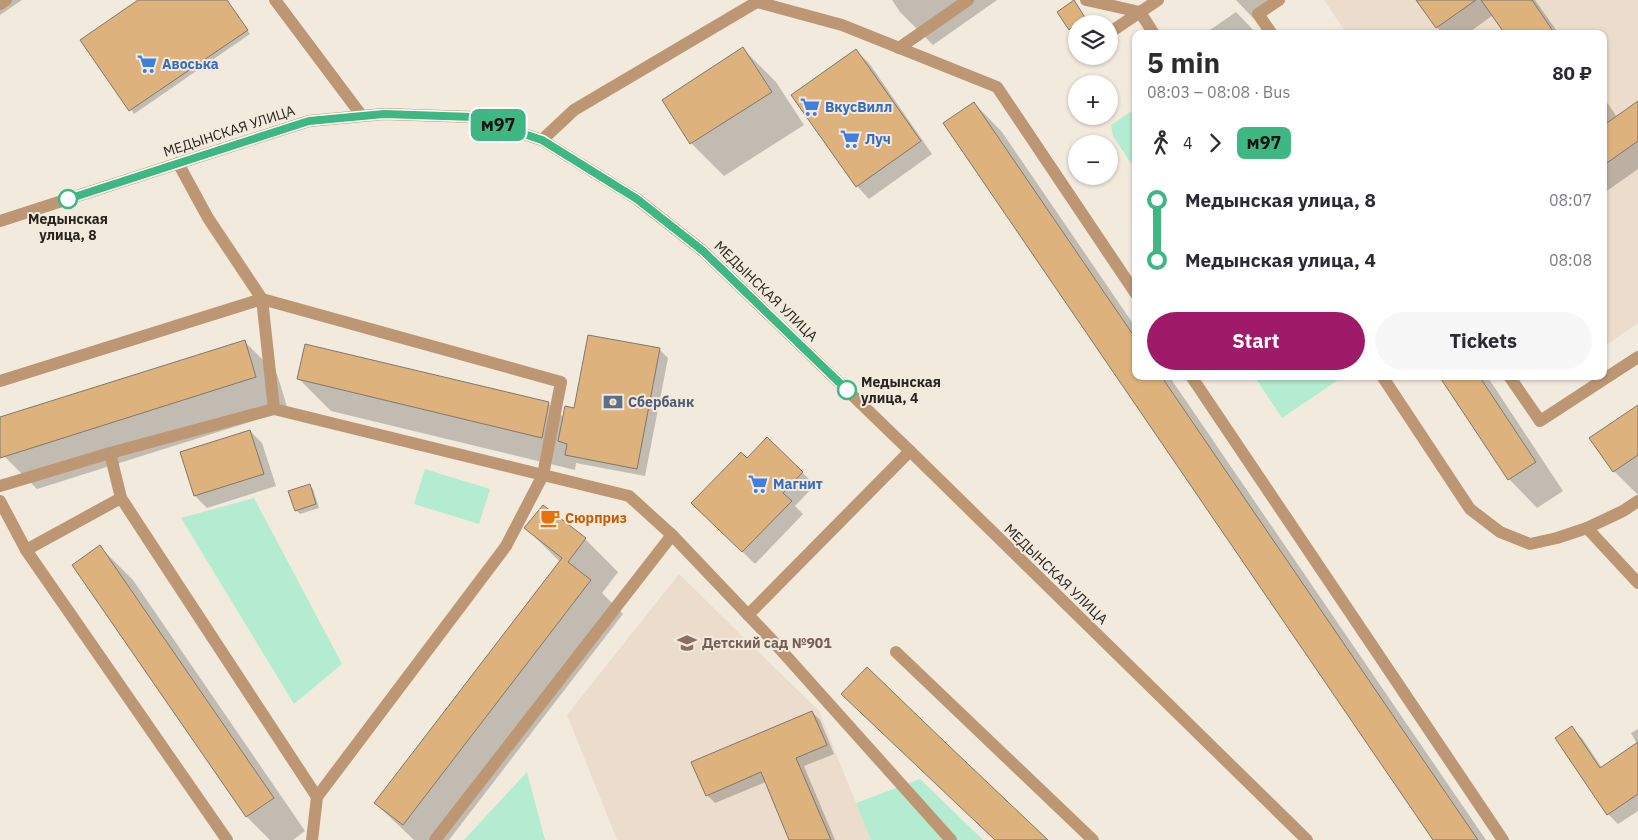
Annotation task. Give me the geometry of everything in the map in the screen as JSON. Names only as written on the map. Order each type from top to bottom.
[{"type":"street","points":[[0,4],[6,0]]},
{"type":"street","points":[[275,0],[362,116]]},
{"type":"street","points":[[899,48],[968,0]]},
{"type":"street","points":[[1086,0],[1140,12],[1151,30]]},
{"type":"street","points":[[1118,27],[1158,0]]},
{"type":"street","points":[[1269,30],[1258,14],[1279,0]]},
{"type":"street","points":[[542,140],[574,110],[758,1],[842,25],[997,87],[1132,288]]},
{"type":"street","name":"МЕДЫНСКАЯ УЛИЦА","points":[[0,221],[309,121],[384,114],[473,117],[542,140],[637,199],[703,251],[1308,840]]},
{"type":"street","points":[[178,164],[208,218],[262,299],[274,409]]},
{"type":"street","points":[[0,381],[262,299],[561,382],[543,474],[506,546],[317,797],[312,840]]},
{"type":"street","points":[[1607,377],[1638,357]]},
{"type":"street","points":[[1195,380],[1503,840]]},
{"type":"street","points":[[1385,380],[1470,510],[1500,532],[1530,544],[1557,538],[1587,528],[1623,511],[1638,501]]},
{"type":"street","points":[[1512,380],[1540,421],[1603,380]]},
{"type":"street","points":[[0,486],[110,453],[274,409],[629,496],[672,535],[748,615],[951,840]]},
{"type":"street","points":[[748,615],[910,451]]},
{"type":"street","points":[[110,453],[121,498],[317,797]]},
{"type":"street","points":[[26,550],[121,498]]},
{"type":"street","points":[[0,501],[26,550],[227,840]]},
{"type":"street","points":[[1623,511],[1638,515]]},
{"type":"street","points":[[1587,528],[1638,583]]},
{"type":"street","points":[[435,840],[672,535]]},
{"type":"street","points":[[896,652],[1093,840]]},
{"type":"shaded area","points":[[1324,0],[1638,0],[1638,323],[1607,345],[1607,30],[1344,30]]},
{"type":"shaded area","name":"Детский сад №901","points":[[679,574],[819,711],[871,840],[617,840],[567,715]]},
{"type":"green space","points":[[1132,111],[1132,165],[1118,144],[1118,135],[1113,135],[1111,125],[1118,125],[1118,120]]},
{"type":"green space","points":[[1257,380],[1338,380],[1282,418]]},
{"type":"green space","points":[[425,469],[490,489],[479,524],[414,504]]},
{"type":"green space","points":[[254,498],[342,664],[294,704],[181,518]]},
{"type":"green space","points":[[527,772],[545,840],[464,840]]},
{"type":"green space","points":[[920,779],[983,840],[871,840],[856,803]]},
{"type":"building","name":"Авоська","points":[[138,0],[227,0],[248,30],[129,111],[80,40]]},
{"type":"building","points":[[1074,0],[1083,15],[1068,15],[1068,28],[1057,12]]},
{"type":"building","points":[[1416,0],[1476,0],[1436,28]]},
{"type":"building","points":[[1481,0],[1532,0],[1552,30],[1502,30]]},
{"type":"building","points":[[743,47],[772,92],[690,144],[662,100]]},
{"type":"building","points":[[856,49],[921,141],[856,187],[791,95]]},
{"type":"building","points":[[1638,101],[1638,141],[1607,163],[1607,123]]},
{"type":"building","points":[[974,102],[1132,333],[1132,380],[1164,380],[1478,840],[1433,840],[943,123]]},
{"type":"building","name":"Сбербанк","points":[[588,335],[660,348],[637,469],[565,455],[567,444],[558,441],[565,406],[574,408]]},
{"type":"building","points":[[245,340],[256,377],[0,458],[0,417]]},
{"type":"building","points":[[305,344],[549,402],[542,438],[297,379]]},
{"type":"building","points":[[1442,380],[1482,380],[1536,462],[1508,480]]},
{"type":"building","points":[[1638,405],[1638,455],[1613,472],[1589,438]]},
{"type":"building","points":[[250,430],[264,474],[194,496],[180,452]]},
{"type":"building","points":[[767,437],[803,472],[783,493],[792,501],[742,552],[691,503],[741,452],[747,458]]},
{"type":"building","points":[[310,484],[316,504],[295,511],[288,491]]},
{"type":"building","points":[[543,505],[586,538],[568,562],[591,580],[403,825],[374,803],[562,558],[524,528]]},
{"type":"building","points":[[100,545],[274,798],[246,817],[72,565]]},
{"type":"building","points":[[867,667],[1048,840],[995,840],[841,694]]},
{"type":"building","points":[[812,711],[827,745],[796,758],[831,840],[789,840],[761,772],[706,796],[691,762]]},
{"type":"building","points":[[1572,726],[1600,768],[1638,742],[1638,794],[1607,815],[1555,738]]},
{"type":"bus line","name":"м97","points":[[68,199],[309,121],[384,114],[473,117],[542,140],[637,199],[703,251],[847,390]]},
{"type":"place","name":"Авоська","points":[[147,64]]},
{"type":"place","name":"ВкусВилл","points":[[810,107]]},
{"type":"place","name":"Луч","points":[[850,139]]},
{"type":"place","name":"Медынская улица, 8","points":[[68,199]]},
{"type":"place","name":"Медынская улица, 4","points":[[847,390]]},
{"type":"place","name":"Сбербанк","points":[[613,402]]},
{"type":"place","name":"Магнит","points":[[758,484]]},
{"type":"place","name":"Сюрприз","points":[[550,518]]},
{"type":"place","name":"Детский сад №901","points":[[687,643]]}]
